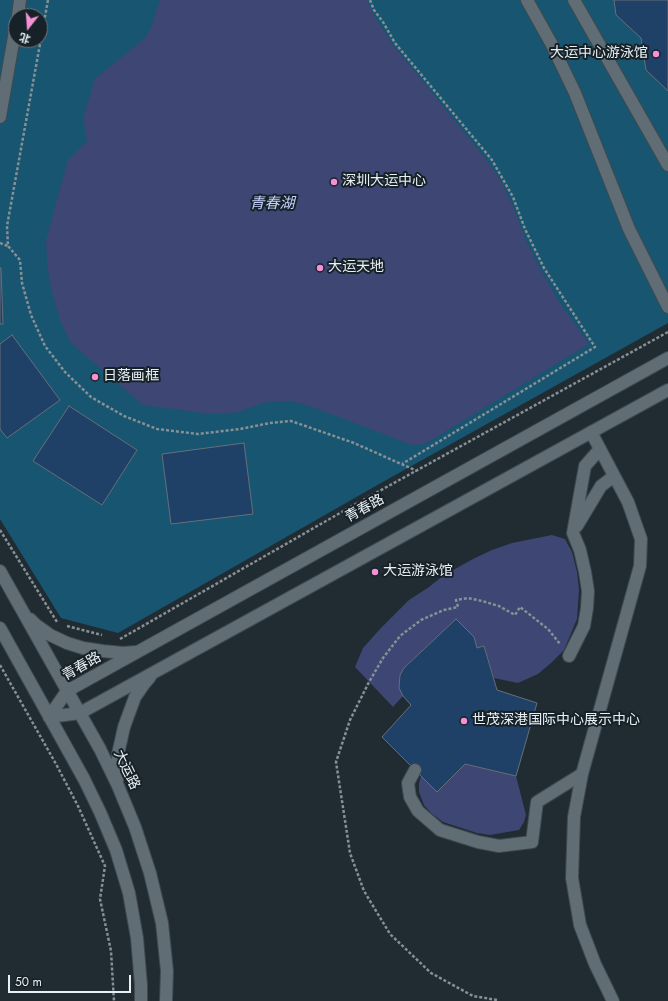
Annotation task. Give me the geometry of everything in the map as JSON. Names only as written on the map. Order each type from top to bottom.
[{"type":"street","points":[[527,0],[551,43],[575,93],[629,229],[668,307]]},
{"type":"street","points":[[574,0],[668,165]]},
{"type":"street","points":[[0,117],[12,48]]},
{"type":"street","name":"青春路","points":[[49,717],[67,691],[668,358]]},
{"type":"street","points":[[49,717],[80,713],[668,390]]},
{"type":"street","points":[[591,432],[628,502],[641,539],[640,566],[582,774],[574,817],[572,878],[580,925],[595,964],[613,1001]]},
{"type":"street","points":[[569,656],[584,626],[588,608],[588,591],[585,572],[580,550],[573,533],[585,466],[600,449]]},
{"type":"street","points":[[573,533],[602,486],[614,476]]},
{"type":"street","name":"大运路","points":[[0,572],[100,749],[118,786],[135,827],[150,873],[162,923],[167,971],[166,1001]]},
{"type":"street","points":[[22,611],[36,625],[50,635],[66,643],[83,648],[103,651],[122,653],[140,651]]},
{"type":"street","points":[[0,628],[84,779],[116,850],[128,893],[137,938],[141,1001]]},
{"type":"street","points":[[118,786],[118,754],[124,727],[135,697],[153,673]]},
{"type":"street","points":[[415,770],[408,783],[410,797],[418,811],[440,830],[478,842],[499,846],[532,842],[537,802],[582,774]]},
{"type":"path","points":[[8,246],[7,226],[48,0]]},
{"type":"path","points":[[370,0],[374,10],[395,43],[492,160],[513,198],[525,229],[544,268],[594,347],[402,464]]},
{"type":"path","points":[[0,243],[8,246],[20,260],[22,283],[31,315],[45,346],[65,372],[91,397],[124,416],[157,428],[198,434],[240,430],[270,423],[291,421],[354,443],[417,471]]},
{"type":"path","points":[[119,640],[354,505],[668,332]]},
{"type":"path","points":[[0,530],[58,623]]},
{"type":"path","points":[[65,625],[103,636]]},
{"type":"path","points":[[0,665],[78,806],[105,866],[100,899],[111,951],[114,1001]]},
{"type":"shaded area","name":"深圳大运中心","points":[[0,0],[668,0],[668,323],[381,483],[118,633],[61,618],[0,519]]},
{"type":"water","name":"青春湖","points":[[160,0],[367,0],[376,19],[393,45],[489,163],[502,183],[539,267],[559,302],[589,344],[425,444],[412,445],[296,402],[276,401],[263,403],[238,412],[223,414],[210,414],[143,405],[71,343],[60,320],[51,289],[47,263],[46,240],[68,160],[87,141],[83,118],[95,79],[145,38],[152,26]]},
{"type":"water","points":[[552,535],[565,539],[572,552],[577,572],[579,590],[577,619],[564,650],[538,674],[518,683],[494,678],[484,646],[477,648],[474,637],[456,619],[404,668],[400,675],[403,696],[393,707],[355,667],[363,648],[380,629],[409,600],[444,575],[492,550],[512,543]]},
{"type":"water","points":[[465,764],[516,776],[526,815],[519,830],[490,835],[477,833],[443,822],[431,813],[424,805],[419,792],[421,776],[437,792]]},
{"type":"building","name":"大运中心游泳馆","points":[[614,0],[668,0],[668,91],[646,70],[641,38],[616,15]]},
{"type":"building","points":[[1,268],[3,324],[0,324]]},
{"type":"building","points":[[12,335],[60,400],[7,438],[0,429],[0,344]]},
{"type":"building","points":[[69,406],[137,450],[102,505],[33,461]]},
{"type":"building","points":[[244,443],[253,514],[171,524],[162,454]]},
{"type":"building","name":"世茂深港国际中心展示中心","points":[[456,619],[474,637],[477,648],[484,646],[497,690],[537,703],[516,776],[465,764],[437,792],[382,737],[411,705],[403,696],[399,688],[400,675],[404,668]]},
{"type":"place","name":"大运中心游泳馆","points":[[656,54]]},
{"type":"place","name":"深圳大运中心","points":[[334,182]]},
{"type":"place","name":"大运天地","points":[[320,268]]},
{"type":"place","name":"日落画框","points":[[95,377]]},
{"type":"place","name":"大运游泳馆","points":[[375,572]]},
{"type":"place","name":"世茂深港国际中心展示中心","points":[[464,721]]}]
